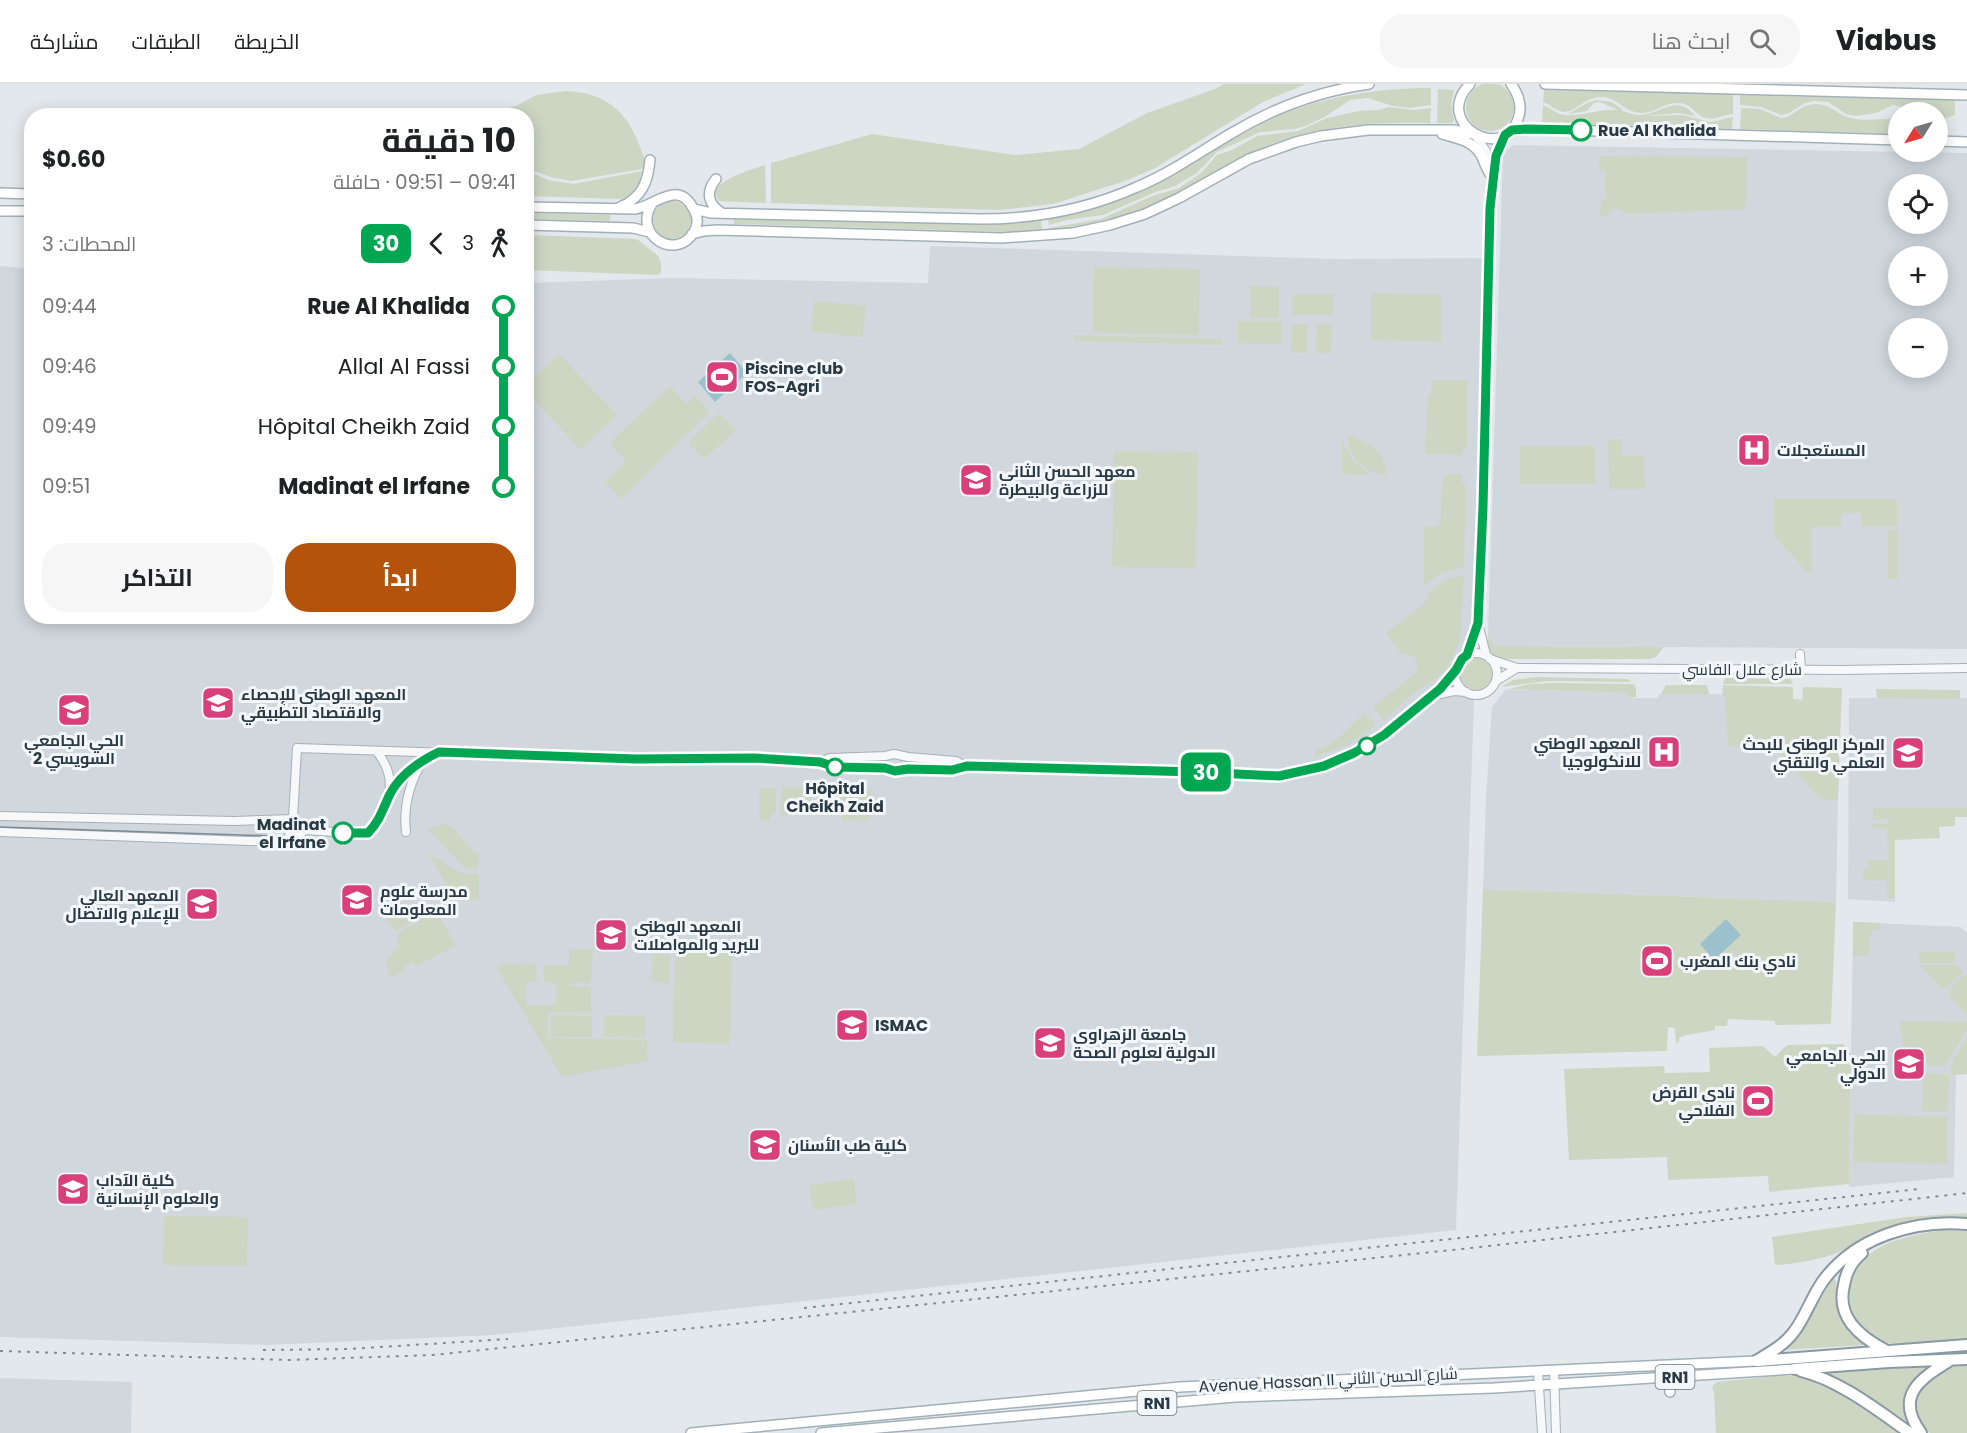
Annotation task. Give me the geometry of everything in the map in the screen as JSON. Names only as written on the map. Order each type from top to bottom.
[{"type":"highway","points":[[1756,1361],[1789,1338],[1827,1275],[1856,1251],[1888,1234],[1921,1225],[1944,1222],[1967,1224]]},
{"type":"highway","points":[[1885,1350],[1858,1333],[1843,1309],[1843,1287],[1852,1263],[1863,1252],[1898,1236],[1935,1230],[1967,1230]]},
{"type":"highway","name":"Avenue Hassan II شارع الحسن الثاني","points":[[1756,1361],[1967,1345]]},
{"type":"highway","points":[[1921,1433],[1913,1422],[1911,1413],[1913,1391],[1924,1377],[1950,1359]]},
{"type":"highway","name":"Avenue Hassan II شارع الحسن الثاني","points":[[1795,1369],[1967,1359]]},
{"type":"highway","points":[[1795,1369],[1834,1383],[1910,1433]]},
{"type":"main road","points":[[694,209],[722,213],[992,219],[1023,218],[1067,210],[1138,187],[1282,107],[1334,91],[1369,84]]},
{"type":"main road","points":[[1470,84],[1463,92],[1459,107],[1463,122],[1474,134]]},
{"type":"main road","points":[[1509,133],[1517,124],[1520,107],[1512,84]]},
{"type":"main road","points":[[1545,84],[1967,95]]},
{"type":"main road","points":[[692,234],[717,230],[1012,238],[1073,233],[1145,214],[1249,159],[1296,142],[1356,131],[1454,130],[1487,138],[1533,129],[1888,140]]},
{"type":"main road","points":[[1435,130],[1448,136],[1461,138],[1472,145],[1480,154],[1491,177]]},
{"type":"main road","points":[[1948,141],[1967,142]]},
{"type":"main road","points":[[614,209],[633,201],[643,191],[649,175],[650,160]]},
{"type":"main road","points":[[716,179],[710,188],[709,196],[714,207],[722,213]]},
{"type":"main road","points":[[0,193],[24,194]]},
{"type":"main road","points":[[534,207],[635,209],[652,204],[660,198],[675,195],[685,199],[694,209],[697,222],[692,234],[683,243],[672,245],[658,241],[650,232],[647,224],[647,216],[652,204]]},
{"type":"main road","points":[[0,211],[24,211]]},
{"type":"main road","points":[[534,225],[633,228],[650,232]]},
{"type":"main road","name":"Avenue Hassan II شارع الحسن الثاني","points":[[691,1433],[1180,1387],[1756,1361]]},
{"type":"main road","name":"Avenue Hassan II شارع الحسن الثاني","points":[[821,1433],[1235,1397],[1538,1385],[1795,1369]]},
{"type":"main road","points":[[1669,1377],[1670,1392]]},
{"type":"main road","points":[[1216,1399],[1217,1410]]},
{"type":"main road","points":[[1193,1401],[1194,1412]]},
{"type":"main road","points":[[1147,1404],[1148,1415]]},
{"type":"main road","points":[[1086,1410],[1088,1420]]},
{"type":"street","points":[[1491,177],[1495,171],[1498,149],[1509,133]]},
{"type":"street","points":[[1466,692],[1456,679],[1456,670],[1458,664],[1467,655],[1478,623],[1483,522],[1491,177],[1486,151],[1474,134]]},
{"type":"street","points":[[1478,623],[1488,657],[1495,665],[1497,681]]},
{"type":"street","points":[[1467,655],[1479,653],[1488,657]]},
{"type":"street","points":[[1800,654],[1801,669]]},
{"type":"street","name":"شارع علال الفاسي","points":[[1488,657],[1517,668],[1967,668]]},
{"type":"street","points":[[1431,697],[1454,691],[1481,694],[1489,691],[1497,681],[1517,668]]},
{"type":"street","points":[[293,819],[297,748],[636,759],[754,758],[820,762],[835,767],[885,768],[895,771],[952,770],[964,766],[1188,771],[1279,776],[1324,766],[1354,753],[1384,735],[1431,697],[1456,670]]},
{"type":"street","points":[[377,752],[387,767],[391,785],[390,794]]},
{"type":"street","points":[[0,832],[259,841],[287,840],[306,830],[368,833],[380,817],[390,794],[405,775],[423,760],[439,752]]},
{"type":"street","points":[[820,762],[830,758],[885,756],[894,753],[908,757],[951,760],[964,766]]},
{"type":"street","points":[[885,756],[882,761],[885,768]]},
{"type":"street","points":[[908,757],[911,764],[908,769]]},
{"type":"street","points":[[406,832],[407,803],[414,776],[423,760]]},
{"type":"street","points":[[0,816],[224,821],[293,819],[306,830]]},
{"type":"street","points":[[283,820],[290,828],[287,840]]},
{"type":"street","points":[[1554,1370],[1556,1433]]},
{"type":"street","points":[[1538,1371],[1542,1433]]},
{"type":"shaded area","points":[[1514,145],[1888,152],[1888,162],[1948,162],[1948,153],[1967,153],[1967,649],[1495,646],[1488,635],[1503,152]]},
{"type":"shaded area","points":[[930,246],[1336,259],[1489,258],[1456,1230],[494,1335],[267,1345],[0,1337],[0,266],[24,268],[24,624],[534,624],[534,283],[675,278],[928,283]]},
{"type":"shaded area","name":"المعهد الوطني للانكولوجيا","points":[[1506,689],[1628,693],[1628,698],[1658,698],[1659,694],[1709,694],[1840,702],[1836,902],[1483,889],[1492,707]]},
{"type":"shaded area","name":"المركز الوطني للبحث العلمي والتقني","points":[[1849,698],[1967,698],[1967,808],[1895,809],[1895,902],[1848,899]]},
{"type":"shaded area","name":"الحي الجامعي الدولي","points":[[1853,922],[1961,927],[1967,933],[1967,1074],[1956,1075],[1954,1177],[1849,1187]]},
{"type":"shaded area","points":[[0,1378],[132,1382],[131,1433],[0,1433]]},
{"type":"green space","points":[[1485,83],[1495,83],[1507,90],[1514,102],[1514,112],[1507,124],[1495,131],[1485,131],[1470,120],[1466,112],[1466,102],[1477,87]]},
{"type":"green space","points":[[1224,84],[1306,84],[1263,102],[1155,168],[1125,181],[1053,204],[1000,210],[771,203],[771,163],[872,134],[1015,155],[1079,149],[1147,113]]},
{"type":"green space","points":[[1431,88],[1431,105],[1408,108],[1368,98],[1350,100],[1306,126],[1260,132],[1217,152],[1197,173],[1175,186],[1103,215],[1049,225],[1048,219],[1110,203],[1140,192],[1247,131],[1294,110],[1352,95]]},
{"type":"green space","points":[[1438,89],[1454,90],[1451,105],[1454,120],[1452,123],[1437,123]]},
{"type":"green space","points":[[1544,90],[1733,94],[1733,114],[1713,119],[1706,118],[1687,105],[1679,103],[1641,113],[1630,110],[1611,99],[1601,97],[1590,99],[1564,112],[1543,102]]},
{"type":"green space","points":[[566,91],[580,93],[604,100],[613,106],[629,123],[635,134],[644,161],[642,169],[571,181],[534,171],[534,108],[509,108],[536,95]]},
{"type":"green space","points":[[1740,95],[1955,100],[1955,115],[1948,117],[1948,102],[1888,102],[1888,107],[1876,113],[1857,116],[1846,114],[1828,102],[1805,103],[1781,115],[1761,107],[1740,105]]},
{"type":"green space","points":[[1597,100],[1612,102],[1623,110],[1619,110],[1638,115],[1675,105],[1688,109],[1695,116],[1678,113],[1645,116],[1682,115],[1711,122],[1733,117],[1732,129],[1542,124],[1543,105],[1566,115],[1618,110],[1600,102],[1594,103],[1587,111],[1568,114]]},
{"type":"green space","points":[[1824,105],[1856,119],[1888,119],[1888,134],[1740,129],[1741,108],[1760,109],[1781,118],[1805,106]]},
{"type":"green space","points":[[1388,107],[1414,110],[1431,108],[1430,123],[1384,123],[1340,127],[1296,136],[1252,152],[1186,189],[1146,208],[1098,222],[1049,230],[1049,228],[1101,219],[1152,196],[1179,188],[1201,173],[1217,155],[1232,150],[1257,136],[1298,131],[1327,118]]},
{"type":"green space","points":[[1599,156],[1747,157],[1746,209],[1627,214],[1616,209],[1611,210],[1607,216],[1600,216],[1601,199],[1606,199],[1605,170],[1599,170]]},
{"type":"green space","points":[[765,165],[766,203],[719,201],[715,189],[720,184],[738,174]]},
{"type":"green space","points":[[642,171],[636,189],[621,199],[534,196],[534,174],[549,180],[574,184]]},
{"type":"green space","points":[[672,201],[686,206],[691,220],[686,234],[672,239],[658,234],[653,220],[658,206]]},
{"type":"green space","points":[[534,213],[610,215],[610,221],[534,219]]},
{"type":"green space","points":[[734,218],[975,224],[1041,221],[1042,231],[734,224]]},
{"type":"green space","points":[[534,235],[637,239],[658,256],[661,273],[658,275],[534,270]]},
{"type":"green space","points":[[1094,267],[1200,269],[1199,335],[1093,333]]},
{"type":"green space","points":[[1250,286],[1279,287],[1279,318],[1251,318]]},
{"type":"green space","points":[[1371,293],[1442,295],[1441,342],[1371,340]]},
{"type":"green space","points":[[1293,294],[1334,294],[1333,315],[1292,315]]},
{"type":"green space","points":[[814,301],[866,306],[863,337],[811,332]]},
{"type":"green space","points":[[1238,321],[1282,321],[1282,344],[1238,343]]},
{"type":"green space","points":[[1292,324],[1307,324],[1307,353],[1291,352]]},
{"type":"green space","points":[[1317,324],[1332,325],[1331,353],[1316,353]]},
{"type":"green space","points":[[1074,335],[1222,339],[1222,345],[1074,341]]},
{"type":"green space","points":[[559,354],[617,415],[581,450],[534,400],[534,378]]},
{"type":"green space","points":[[1432,380],[1467,380],[1467,446],[1463,449],[1463,455],[1425,454],[1428,395],[1431,395]]},
{"type":"green space","points":[[670,386],[686,404],[695,396],[710,412],[621,499],[605,482],[626,461],[609,443]]},
{"type":"green space","points":[[719,413],[736,430],[704,459],[688,443]]},
{"type":"green space","points":[[1348,435],[1368,444],[1379,454],[1383,460],[1386,475],[1371,471],[1354,457],[1348,443]]},
{"type":"green space","points":[[1622,439],[1622,456],[1644,456],[1645,489],[1609,489],[1608,440]]},
{"type":"green space","points":[[1342,441],[1354,462],[1371,475],[1342,474]]},
{"type":"green space","points":[[1520,446],[1595,446],[1595,484],[1520,484]]},
{"type":"green space","points":[[1114,451],[1198,452],[1196,568],[1112,567]]},
{"type":"green space","points":[[1447,474],[1462,474],[1461,481],[1466,486],[1464,567],[1441,573],[1424,585],[1424,527],[1435,527],[1440,524],[1443,480]]},
{"type":"green space","points":[[1774,499],[1897,499],[1897,526],[1861,526],[1861,513],[1841,513],[1841,527],[1812,527],[1812,573],[1808,573],[1774,536]]},
{"type":"green space","points":[[1888,530],[1898,530],[1898,579],[1888,579]]},
{"type":"green space","points":[[1464,576],[1460,640],[1447,671],[1415,692],[1384,721],[1373,707],[1419,670],[1415,665],[1418,662],[1411,654],[1408,656],[1405,652],[1402,655],[1386,633],[1425,603],[1429,592],[1448,578]]},
{"type":"green space","points":[[1488,635],[1495,646],[1664,647],[1656,657],[1650,659],[1503,659],[1490,651]]},
{"type":"green space","points":[[1476,658],[1487,663],[1492,674],[1487,685],[1476,690],[1465,685],[1460,674],[1465,663]]},
{"type":"green space","points":[[1536,677],[1627,679],[1632,682],[1547,681],[1501,687],[1513,680]]},
{"type":"green space","points":[[1725,678],[1790,679],[1793,684],[1723,684]]},
{"type":"green space","points":[[1529,684],[1634,684],[1636,697],[1628,698],[1627,693],[1509,689]]},
{"type":"green space","points":[[1666,685],[1707,685],[1709,694],[1661,694]]},
{"type":"green space","points":[[1723,685],[1793,687],[1793,699],[1802,700],[1803,687],[1842,688],[1838,800],[1820,799],[1773,747],[1728,746],[1725,696],[1722,696]]},
{"type":"green space","points":[[1876,689],[1960,690],[1960,699],[1877,698]]},
{"type":"green space","points":[[1365,712],[1376,726],[1346,745],[1315,757],[1315,750],[1329,745]]},
{"type":"green space","points":[[782,787],[812,788],[811,811],[789,810],[788,814],[781,815]]},
{"type":"green space","points":[[759,788],[776,788],[776,812],[773,813],[769,822],[759,819]]},
{"type":"green space","points":[[817,788],[871,790],[870,820],[842,821],[842,815],[837,812],[817,811]]},
{"type":"green space","points":[[1873,808],[1967,808],[1967,817],[1955,817],[1955,826],[1939,827],[1940,838],[1895,840],[1895,898],[1887,898],[1887,881],[1863,880],[1863,869],[1868,868],[1868,860],[1888,860],[1887,829],[1873,829],[1873,823],[1889,824],[1889,819],[1873,820]]},
{"type":"green space","points":[[442,824],[452,827],[474,852],[479,853],[478,869],[466,869],[427,829]]},
{"type":"green space","points":[[427,852],[462,874],[479,874],[479,900],[456,900]]},
{"type":"green space","name":"نادي بنك المغرب","points":[[1483,889],[1836,902],[1831,1024],[1775,1025],[1775,1021],[1728,1019],[1727,1026],[1715,1026],[1715,1030],[1683,1036],[1676,1043],[1675,1028],[1668,1027],[1667,1051],[1477,1056]]},
{"type":"green space","points":[[421,900],[427,908],[433,905],[456,945],[416,967],[412,962],[392,977],[388,972],[386,959],[393,954],[396,947],[403,945],[398,945],[397,933],[414,924],[423,924],[413,921],[396,931],[387,922],[388,917],[403,906],[406,910]]},
{"type":"green space","points":[[1853,922],[1880,923],[1880,930],[1872,930],[1871,937],[1869,937],[1869,956],[1853,956]]},
{"type":"green space","points":[[675,948],[732,950],[730,1044],[673,1042]]},
{"type":"green space","points":[[569,949],[593,949],[591,983],[569,983],[570,986],[591,987],[591,1013],[548,1012],[547,1038],[647,1040],[648,1049],[645,1053],[649,1061],[562,1077],[496,967],[501,963],[536,964],[537,982],[526,983],[526,1005],[556,1005],[556,983],[544,982],[544,965],[569,965]]},
{"type":"green space","points":[[1919,952],[1955,952],[1955,963],[1919,963]]},
{"type":"green space","points":[[653,954],[670,955],[669,983],[651,982]]},
{"type":"green space","points":[[1920,965],[1957,965],[1963,972],[1947,988],[1941,988]]},
{"type":"green space","points":[[1965,974],[1967,976],[1967,1015],[1949,996],[1949,990]]},
{"type":"green space","points":[[551,1015],[592,1016],[592,1037],[550,1037]]},
{"type":"green space","points":[[604,1015],[645,1016],[645,1038],[604,1037]]},
{"type":"green space","points":[[1899,1021],[1967,1022],[1967,1029],[1945,1066],[1908,1065]]},
{"type":"green space","points":[[1967,1037],[1967,1074],[1952,1075],[1951,1066]]},
{"type":"green space","name":"نادي القرض الفلاحي","points":[[1843,1044],[1851,1054],[1849,1184],[1769,1192],[1768,1176],[1668,1180],[1667,1157],[1569,1160],[1564,1069],[1664,1066],[1665,1074],[1710,1072],[1709,1048],[1763,1046],[1775,1057],[1787,1045]]},
{"type":"green space","points":[[1923,1073],[1949,1074],[1948,1112],[1922,1111]]},
{"type":"green space","points":[[1854,1114],[1947,1117],[1947,1164],[1853,1162]]},
{"type":"green space","points":[[854,1179],[857,1204],[813,1210],[809,1185]]},
{"type":"green space","points":[[1967,1213],[1967,1222],[1901,1224],[1873,1232],[1846,1249],[1828,1256],[1775,1265],[1772,1237],[1907,1217]]},
{"type":"green space","points":[[164,1216],[248,1217],[247,1266],[163,1265]]},
{"type":"green space","points":[[1941,1230],[1967,1231],[1967,1340],[1901,1344],[1884,1342],[1871,1335],[1860,1326],[1850,1302],[1853,1275],[1860,1263],[1871,1253],[1887,1244]]},
{"type":"green space","points":[[1834,1278],[1837,1285],[1839,1315],[1864,1345],[1781,1350],[1800,1335]]},
{"type":"green space","points":[[1955,1362],[1967,1362],[1967,1433],[1930,1433],[1923,1425],[1917,1408],[1920,1391],[1940,1370]]},
{"type":"green space","points":[[1930,1366],[1911,1388],[1917,1431],[1825,1373]]},
{"type":"green space","points":[[1775,1376],[1810,1378],[1812,1382],[1837,1392],[1899,1433],[1716,1433],[1712,1386],[1717,1382]]},
{"type":"water","name":"Piscine club FOS-Agri","points":[[730,353],[747,373],[715,402],[698,382]]},
{"type":"water","points":[[1726,919],[1741,935],[1714,960],[1700,944]]},
{"type":"tram line","points":[[0,827],[275,836]]},
{"type":"railway","points":[[804,1308],[1919,1189]]},
{"type":"railway","points":[[0,1351],[289,1360],[433,1355],[1452,1250],[1967,1193]]},
{"type":"railway","points":[[263,1350],[349,1349],[508,1339]]},
{"type":"bus line","name":"30","points":[[343,833],[368,833],[376,824],[397,784],[413,767],[439,752],[636,759],[754,758],[820,762],[835,767],[885,768],[890,771],[956,770],[967,766],[1086,768],[1279,776],[1311,770],[1354,753],[1384,735],[1440,689],[1470,648],[1478,623],[1481,570],[1490,208],[1496,156],[1505,135],[1512,130],[1581,130]]},
{"type":"place","name":"Rue Al Khalida","points":[[1581,130]]},
{"type":"place","name":"Piscine club FOS-Agri","points":[[722,377]]},
{"type":"place","name":"المستعجلات","points":[[1754,450]]},
{"type":"place","name":"معهد الحسن الثاني للزراعة والبيطرة","points":[[976,480]]},
{"type":"place","name":"المعهد الوطني للإحصاء والاقتصاد التطبيقي","points":[[218,703]]},
{"type":"place","name":"الحي الجامعي السويسي 2","points":[[74,710]]},
{"type":"place","name":"المعهد الوطني للانكولوجيا","points":[[1664,752]]},
{"type":"place","name":"المركز الوطني للبحث العلمي والتقني","points":[[1908,753]]},
{"type":"place","name":"Hôpital Cheikh Zaid","points":[[835,767]]},
{"type":"place","name":"Madinat el Irfane","points":[[343,833]]},
{"type":"place","name":"مدرسة علوم المعلومات","points":[[357,900]]},
{"type":"place","name":"المعهد العالي للإعلام والاتصال","points":[[202,904]]},
{"type":"place","name":"المعهد الوطني للبريد والمواصلات","points":[[611,935]]},
{"type":"place","name":"نادي بنك المغرب","points":[[1657,961]]},
{"type":"place","name":"ISMAC","points":[[852,1025]]},
{"type":"place","name":"جامعة الزهراوي الدولية لعلوم الصحة","points":[[1050,1043]]},
{"type":"place","name":"الحي الجامعي الدولي","points":[[1909,1064]]},
{"type":"place","name":"نادي القرض الفلاحي","points":[[1758,1101]]},
{"type":"place","name":"كلية طب الأسنان","points":[[765,1145]]},
{"type":"place","name":"كلية الآداب والعلوم الإنسانية","points":[[73,1189]]}]
